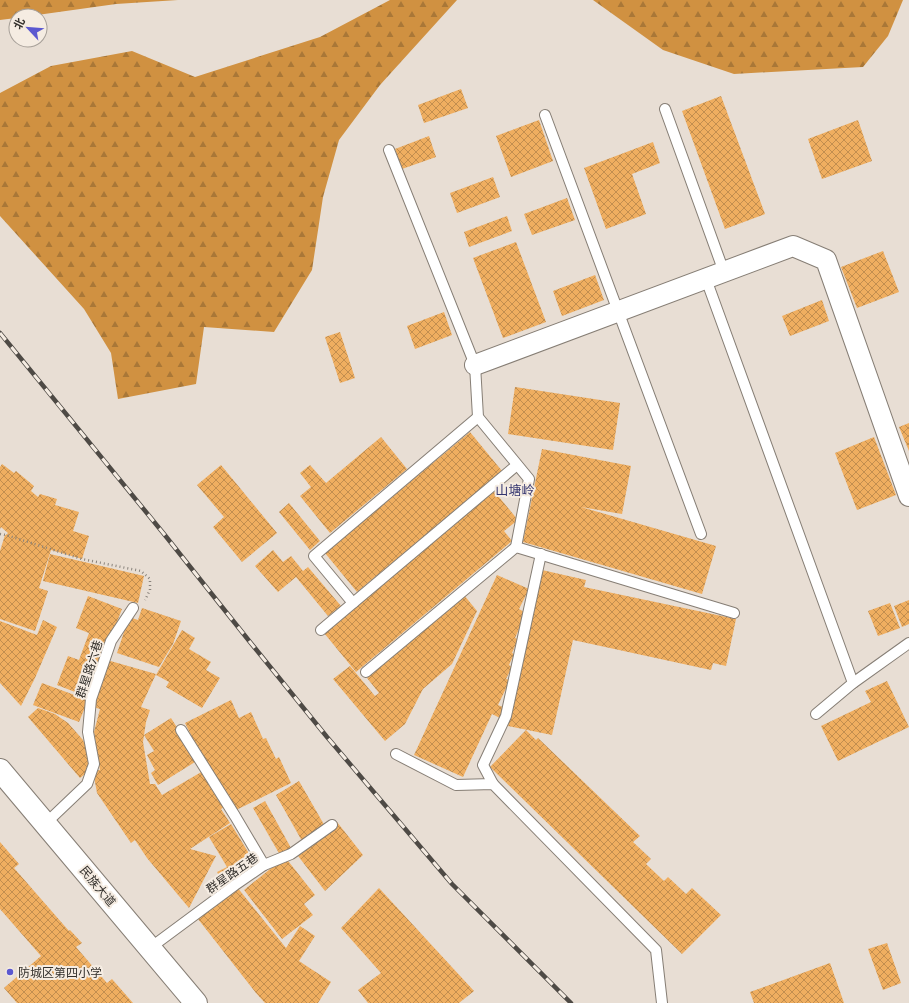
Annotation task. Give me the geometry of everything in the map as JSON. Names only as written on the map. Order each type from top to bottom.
[{"type":"main road","name":"民族大道","points":[[0,770],[196,1003]]},
{"type":"street","points":[[475,365],[793,246],[826,260],[909,496]]},
{"type":"lane","points":[[664,109],[715,276],[854,683]]},
{"type":"lane","points":[[545,115],[701,534]]},
{"type":"lane","points":[[366,672],[516,546],[529,479],[478,417],[475,365],[389,150]]},
{"type":"lane","points":[[353,603],[314,556],[478,417]]},
{"type":"lane","points":[[321,630],[517,465]]},
{"type":"lane","points":[[516,546],[734,613]]},
{"type":"lane","points":[[541,554],[506,716],[483,765],[494,784],[656,950],[662,1003]]},
{"type":"lane","name":"群星路六巷","points":[[45,824],[87,784],[94,764],[88,732],[91,699],[111,641],[133,608]]},
{"type":"lane","points":[[816,714],[854,683],[909,644]]},
{"type":"lane","points":[[181,730],[236,816],[264,865]]},
{"type":"lane","points":[[396,754],[456,785],[494,784]]},
{"type":"lane","name":"群星路五巷","points":[[150,948],[264,865],[291,854],[332,825]]},
{"type":"path","points":[[0,534],[82,559],[141,571],[150,578],[150,590],[146,600],[133,608]]},
{"type":"green space","points":[[0,0],[178,0],[116,4],[48,13],[48,8],[8,8],[8,19],[0,20]]},
{"type":"green space","points":[[390,0],[457,0],[380,85],[339,140],[323,197],[312,270],[274,332],[204,327],[196,384],[118,399],[111,353],[84,309],[0,216],[0,93],[51,66],[132,51],[195,77],[320,37]]},
{"type":"green space","points":[[593,0],[903,0],[888,36],[863,67],[734,74],[663,50]]},
{"type":"building","points":[[461,89],[468,108],[424,123],[418,105]]},
{"type":"building","points":[[721,96],[765,214],[725,229],[682,111]]},
{"type":"building","points":[[539,120],[553,161],[511,177],[496,136]]},
{"type":"building","points":[[858,120],[872,161],[822,179],[808,139]]},
{"type":"building","points":[[429,136],[436,157],[402,169],[395,149]]},
{"type":"building","points":[[653,142],[660,163],[632,174],[646,214],[606,229],[584,168]]},
{"type":"building","points":[[493,177],[500,197],[457,213],[450,193]]},
{"type":"building","points":[[567,198],[575,220],[532,235],[524,214]]},
{"type":"building","points":[[507,216],[512,231],[469,247],[464,232]]},
{"type":"building","points":[[516,242],[546,322],[503,338],[473,258]]},
{"type":"building","points":[[883,251],[899,292],[857,308],[841,267]]},
{"type":"building","points":[[595,275],[604,300],[562,316],[553,291]]},
{"type":"building","points":[[822,300],[829,321],[790,336],[782,316]]},
{"type":"building","points":[[444,312],[452,335],[415,349],[407,326]]},
{"type":"building","points":[[340,332],[355,378],[340,383],[325,337]]},
{"type":"building","points":[[515,387],[620,403],[613,450],[508,434]]},
{"type":"building","points":[[909,423],[909,451],[899,427]]},
{"type":"building","points":[[470,432],[502,471],[357,592],[325,553]]},
{"type":"building","points":[[381,437],[407,469],[330,533],[300,496],[311,487],[300,473],[310,465],[326,483]]},
{"type":"building","points":[[874,437],[896,495],[857,510],[835,453]]},
{"type":"building","points":[[542,449],[631,466],[622,514],[581,507],[716,546],[702,594],[523,542]]},
{"type":"building","points":[[2,464],[14,473],[16,471],[34,486],[31,491],[38,497],[40,494],[57,499],[55,505],[79,512],[73,531],[89,536],[82,559],[51,550],[39,588],[48,591],[35,631],[0,619],[0,551],[5,535],[8,533],[1,527],[0,529],[0,467]]},
{"type":"building","points":[[221,465],[277,533],[242,562],[213,527],[224,517],[197,485]]},
{"type":"building","points":[[494,491],[518,520],[504,531],[512,541],[356,672],[324,633]]},
{"type":"building","points":[[289,503],[320,541],[310,550],[279,512]]},
{"type":"building","points":[[273,550],[283,562],[291,556],[303,571],[308,567],[341,606],[328,616],[296,577],[278,592],[255,566]]},
{"type":"building","points":[[50,554],[144,576],[138,603],[43,581]]},
{"type":"building","points":[[542,570],[586,580],[584,587],[736,619],[726,666],[713,663],[711,670],[573,640],[552,735],[508,726]]},
{"type":"building","points":[[497,575],[529,589],[519,609],[526,613],[515,638],[518,639],[509,665],[512,667],[506,679],[510,680],[498,705],[505,708],[500,718],[492,714],[463,777],[414,755]]},
{"type":"building","points":[[464,595],[477,611],[452,664],[423,689],[405,724],[385,741],[333,679],[350,666],[375,696],[379,693],[367,678]]},
{"type":"building","points":[[88,596],[122,609],[88,697],[57,685],[68,656],[79,660],[89,633],[76,628]]},
{"type":"building","points":[[909,600],[909,624],[902,627],[894,606]]},
{"type":"building","points":[[890,603],[900,628],[878,636],[868,611]]},
{"type":"building","points":[[142,608],[181,621],[173,644],[159,667],[117,653],[129,617],[138,620]]},
{"type":"building","points":[[43,620],[57,627],[21,706],[0,683],[0,621],[37,635]]},
{"type":"building","points":[[182,630],[195,638],[189,649],[211,662],[206,670],[220,678],[202,708],[166,687],[169,682],[156,675]]},
{"type":"building","points":[[107,660],[156,674],[141,707],[150,710],[146,722],[143,742],[150,784],[155,784],[162,795],[203,771],[226,806],[221,809],[230,823],[190,849],[216,856],[189,908],[147,858],[135,840],[131,843],[97,793],[93,771],[100,770],[94,732],[100,709],[93,707]]},
{"type":"building","points":[[887,681],[909,727],[838,761],[821,726],[871,702],[865,691]]},
{"type":"building","points":[[42,683],[88,700],[79,722],[33,705]]},
{"type":"building","points":[[231,700],[239,718],[251,712],[263,739],[266,738],[276,759],[279,757],[291,783],[236,810],[222,785],[219,787],[207,767],[185,723]]},
{"type":"building","points":[[38,708],[55,714],[68,723],[83,740],[89,753],[91,769],[80,778],[28,717]]},
{"type":"building","points":[[171,718],[190,748],[187,750],[195,762],[158,785],[151,773],[155,770],[147,755],[154,751],[144,735]]},
{"type":"building","points":[[526,730],[536,740],[538,738],[640,836],[633,842],[651,859],[646,864],[664,881],[668,877],[686,894],[692,888],[721,915],[682,954],[490,767]]},
{"type":"building","points":[[299,781],[326,828],[302,841],[276,795]]},
{"type":"building","points":[[265,801],[291,848],[280,855],[253,808]]},
{"type":"building","points":[[337,822],[363,855],[325,891],[295,852]]},
{"type":"building","points":[[231,824],[256,865],[224,884],[217,872],[227,867],[209,837]]},
{"type":"building","points":[[0,842],[19,864],[14,868],[69,931],[70,930],[82,943],[76,947],[107,983],[112,979],[133,1003],[17,1003],[4,988],[41,956],[0,909]]},
{"type":"building","points":[[285,857],[315,895],[304,904],[313,915],[282,939],[244,890]]},
{"type":"building","points":[[237,887],[286,948],[300,926],[315,936],[299,961],[331,982],[318,1003],[265,1003],[198,919]]},
{"type":"building","points":[[379,888],[474,991],[459,1003],[368,1003],[358,990],[381,973],[341,928]]},
{"type":"building","points":[[887,943],[901,983],[883,990],[868,949]]},
{"type":"building","points":[[830,963],[844,1003],[754,1003],[750,992]]},
{"type":"railway","points":[[0,333],[327,737],[452,884],[571,1003]]},
{"type":"place","name":"防城区第四小学","points":[[10,972]]},
{"type":"district","name":"山塘岭","points":[[515,490]]}]
